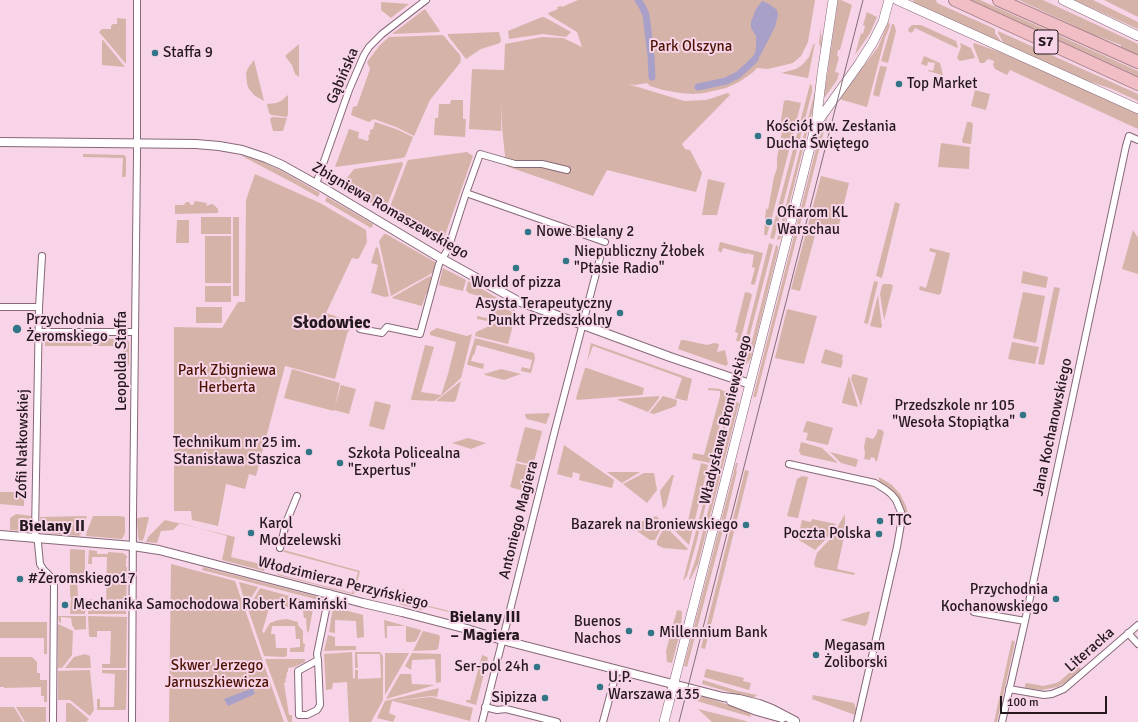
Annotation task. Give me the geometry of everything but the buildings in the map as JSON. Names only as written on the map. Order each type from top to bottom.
[{"type":"highway","name":"S7","points":[[955,0],[1138,84]]},
{"type":"highway","name":"S7","points":[[999,0],[1138,62]]},
{"type":"main road","name":"Władysława Broniewskiego","points":[[664,722],[816,124],[833,0]]},
{"type":"main road","name":"Władysława Broniewskiego","points":[[816,124],[873,42],[883,22],[889,0]]},
{"type":"main road","points":[[897,0],[1138,109]]},
{"type":"main road","points":[[1063,0],[1138,36]]},
{"type":"street","name":"Leopolda Staffa","points":[[132,722],[137,0]]},
{"type":"street","name":"Gąbińska","points":[[316,184],[349,90],[364,55],[369,47],[382,34],[426,0]]},
{"type":"street","name":"Jana Kochanowskiego","points":[[1002,722],[1025,621],[1128,136],[1138,140]]},
{"type":"street","name":"Zbigniewa Romaszewskiego","points":[[0,142],[137,142],[196,144],[242,150],[266,158],[316,184],[518,301],[670,357],[750,384]]},
{"type":"street","points":[[360,329],[382,333],[388,327],[420,334],[439,264],[448,249],[480,154],[515,164],[542,164],[567,170]]},
{"type":"street","points":[[466,193],[605,242]]},
{"type":"street","name":"Zofii Nałkowskiej","points":[[42,256],[38,332],[35,533],[38,543],[40,564],[52,578],[54,585],[53,722]]},
{"type":"street","name":"Antoniego Magiera","points":[[482,722],[515,586],[600,258]]},
{"type":"street","points":[[0,307],[39,307]]},
{"type":"street","points":[[38,332],[135,332]]},
{"type":"street","points":[[789,464],[876,484],[891,494],[896,500],[901,512],[902,518],[896,547],[857,722]]},
{"type":"street","points":[[280,548],[286,523],[297,496]]},
{"type":"street","name":"Włodzimierza Perzyńskiego","points":[[0,535],[133,546],[164,551],[446,623],[502,640],[674,684],[796,722]]},
{"type":"street","points":[[318,660],[298,671],[299,715],[307,715],[317,710],[320,706],[318,660],[317,654],[329,594]]},
{"type":"street","points":[[974,612],[1025,621]]},
{"type":"street","name":"Literacka","points":[[1010,689],[1044,695],[1052,694],[1064,689],[1138,625]]},
{"type":"street","points":[[1128,634],[1138,644]]},
{"type":"street","points":[[603,722],[617,670]]},
{"type":"street","points":[[485,708],[496,710],[506,709],[557,722]]},
{"type":"green space","name":"Park Olszyna","points":[[578,0],[815,0],[808,42],[801,56],[793,63],[768,69],[757,68],[739,82],[726,88],[704,93],[680,93],[663,90],[650,86],[647,83],[635,85],[628,84],[684,101],[706,100],[728,93],[730,95],[682,144],[685,149],[690,150],[702,173],[696,192],[607,170],[593,196],[506,166],[502,127],[502,104],[501,131],[469,129],[472,69],[504,70],[505,44],[542,37],[563,38],[582,47],[577,32],[548,13],[558,9],[557,7],[562,7]]},
{"type":"green space","points":[[838,0],[852,5],[840,50],[838,50],[837,56],[839,57],[835,72],[839,73],[837,80],[824,97]]},
{"type":"green space","points":[[913,0],[936,0],[937,3],[995,29],[995,33],[1002,43],[914,3]]},
{"type":"green space","points":[[971,0],[980,0],[1138,71],[1138,76]]},
{"type":"green space","points":[[1019,0],[1043,0],[1138,44],[1138,55],[1121,47],[1121,45],[1092,34]]},
{"type":"green space","points":[[1074,0],[1093,0],[1138,22],[1138,29]]},
{"type":"green space","points":[[1104,0],[1138,0],[1138,17]]},
{"type":"green space","points":[[381,2],[409,4],[391,18],[381,10]]},
{"type":"green space","points":[[425,9],[440,31],[439,32],[392,34]]},
{"type":"green space","points":[[867,12],[877,17],[870,33],[855,55],[861,33],[863,34],[865,26],[863,25]]},
{"type":"green space","points":[[542,17],[571,32],[566,37],[543,34],[509,39],[508,31]]},
{"type":"green space","points":[[117,18],[126,19],[126,64],[99,32],[102,29],[111,29],[113,24],[117,24]]},
{"type":"green space","points":[[889,21],[890,26],[885,38],[867,107],[839,99],[878,47]]},
{"type":"green space","points":[[892,24],[894,24],[896,31],[888,63],[881,61]]},
{"type":"green space","points":[[912,25],[921,25],[956,41],[958,47],[957,48],[915,28],[912,33],[908,31]]},
{"type":"green space","points":[[821,28],[822,50],[814,105],[781,237],[777,240],[815,91],[821,49],[819,43]]},
{"type":"green space","points":[[998,31],[1138,94],[1138,101],[1112,89],[1079,78],[1004,44]]},
{"type":"green space","points":[[499,32],[501,40],[500,43],[481,49],[466,59],[448,36],[448,34]]},
{"type":"green space","points":[[443,35],[460,55],[460,63],[430,100],[414,136],[396,127],[374,119],[369,122],[351,115],[353,107],[357,106],[370,69],[367,62],[380,45],[389,37]]},
{"type":"green space","points":[[103,40],[125,67],[102,65]]},
{"type":"green space","points":[[815,43],[808,78],[781,73],[796,69],[802,65],[809,57]]},
{"type":"green space","points":[[960,43],[971,48],[975,58],[960,61],[957,58],[961,47]]},
{"type":"green space","points":[[974,43],[1000,52],[1138,112],[1138,129],[1010,70],[1007,75],[995,69],[993,65],[994,61],[988,59],[984,63],[980,63],[973,45]]},
{"type":"green space","points":[[299,44],[299,77],[295,74],[292,65],[285,56]]},
{"type":"green space","points":[[924,56],[940,63],[943,75],[928,71],[933,71],[935,63],[928,62],[927,66],[921,64]]},
{"type":"green space","points":[[254,60],[264,101],[254,95],[247,84],[246,73]]},
{"type":"green space","points":[[880,66],[887,67],[879,97],[873,95]]},
{"type":"green space","points":[[810,84],[812,86],[812,92],[774,239],[770,238]]},
{"type":"green space","points":[[975,90],[990,94],[986,110],[971,106]]},
{"type":"green space","points":[[288,95],[287,117],[271,115],[267,104],[281,101]]},
{"type":"green space","points":[[451,100],[463,100],[463,119],[466,119],[465,137],[434,135],[435,118],[438,118],[439,104],[450,104]]},
{"type":"green space","points":[[787,100],[801,103],[771,221],[769,221],[770,224],[767,235],[764,235],[766,208],[768,210],[783,130],[780,126],[784,101]]},
{"type":"green space","points":[[828,115],[756,397],[753,397],[820,133]]},
{"type":"green space","points":[[272,117],[287,118],[283,131],[273,131],[270,119]]},
{"type":"green space","points":[[375,122],[413,137],[405,157],[335,167],[349,129],[359,132],[358,138],[368,141],[370,130],[373,129]]},
{"type":"green space","points":[[967,122],[971,122],[973,124],[971,144],[963,143],[962,141]]},
{"type":"green space","points":[[941,143],[970,147],[969,169],[938,167]]},
{"type":"green space","points":[[467,152],[473,156],[442,244],[388,212],[408,160]]},
{"type":"green space","points":[[83,154],[124,155],[126,157],[125,177],[122,177],[123,158],[83,157]]},
{"type":"green space","points":[[240,155],[265,163],[282,171],[320,193],[318,197],[297,185]]},
{"type":"green space","points":[[402,162],[403,164],[385,211],[340,185],[354,169]]},
{"type":"green space","name":"Park Zbigniewa Herberta","points":[[255,174],[320,203],[366,230],[367,242],[359,258],[352,258],[326,313],[351,321],[351,327],[347,334],[335,379],[285,366],[256,476],[249,474],[245,489],[226,484],[218,526],[192,520],[191,511],[174,511],[174,327],[222,328],[238,302],[245,302],[246,200]]},
{"type":"green space","points":[[821,176],[849,183],[837,233],[817,228],[800,291],[791,289]]},
{"type":"green space","points":[[708,179],[725,183],[717,215],[702,215]]},
{"type":"green space","points":[[327,197],[373,224],[372,227],[371,228],[325,201]]},
{"type":"green space","points":[[195,201],[207,203],[206,206],[212,204],[214,205],[218,209],[218,213],[175,214],[175,205],[184,205],[186,202],[189,202],[193,205]]},
{"type":"green space","points":[[895,202],[900,204],[882,278],[876,276]]},
{"type":"green space","points":[[201,217],[231,217],[231,234],[201,234]]},
{"type":"green space","points":[[233,217],[239,217],[239,296],[233,296]]},
{"type":"green space","points":[[177,220],[189,220],[189,243],[176,243]]},
{"type":"green space","points":[[1133,230],[1138,238],[1138,274],[1122,269]]},
{"type":"green space","points":[[384,234],[435,262],[434,272],[391,296],[379,241]]},
{"type":"green space","points":[[205,236],[231,236],[231,283],[205,283]]},
{"type":"green space","points":[[720,242],[763,253],[755,284],[752,285],[751,283],[755,268],[752,267],[754,255],[723,248],[721,253],[718,250]]},
{"type":"green space","points":[[769,243],[773,245],[748,342],[742,352]]},
{"type":"green space","points":[[776,245],[778,246],[778,250],[751,358],[744,367],[745,354],[752,341]]},
{"type":"green space","points":[[376,247],[378,248],[389,296],[385,297],[371,293],[378,265],[371,263]]},
{"type":"green space","points":[[930,248],[950,253],[941,293],[939,295],[919,289],[920,286],[926,288],[936,253],[929,251]]},
{"type":"green space","points":[[443,268],[466,280],[463,291],[439,285]]},
{"type":"green space","points":[[1023,271],[1048,277],[1046,288],[1021,283]]},
{"type":"green space","points":[[430,276],[432,278],[428,293],[426,294],[422,306],[392,298],[393,297]]},
{"type":"green space","points":[[468,281],[513,307],[515,312],[494,300],[468,293],[466,291]]},
{"type":"green space","points":[[874,281],[878,282],[868,324],[864,323]]},
{"type":"green space","points":[[891,284],[893,286],[884,320],[880,294],[882,285]]},
{"type":"green space","points":[[205,286],[231,286],[231,302],[205,302]]},
{"type":"green space","points":[[1054,287],[1060,288],[1044,365],[1038,364]]},
{"type":"green space","points":[[745,292],[752,295],[740,341],[736,341],[738,333],[735,332]]},
{"type":"green space","points":[[1023,292],[1045,296],[1036,343],[1013,338]]},
{"type":"green space","points":[[878,295],[882,327],[880,328],[870,326]]},
{"type":"green space","points":[[492,302],[516,314],[515,319],[492,322],[477,319],[477,316],[487,318]]},
{"type":"green space","points":[[196,307],[222,307],[222,323],[196,323]]},
{"type":"green space","points":[[787,309],[817,316],[804,364],[775,358]]},
{"type":"green space","points":[[514,321],[508,344],[475,336],[476,332],[496,323]]},
{"type":"green space","points":[[437,328],[467,336],[472,334],[461,378],[434,401],[412,400],[411,399],[425,345],[434,347],[421,392],[441,395],[456,342],[430,335],[430,332]]},
{"type":"green space","points":[[45,338],[126,339],[129,342],[129,365],[123,365],[123,346],[45,346]]},
{"type":"green space","points":[[475,338],[534,353],[535,358],[531,373],[521,371],[522,367],[530,369],[532,360],[477,345],[471,361],[484,364],[483,369],[468,365],[467,364]]},
{"type":"green space","points":[[681,340],[707,345],[714,343],[719,344],[717,352],[725,350],[728,364],[726,366],[678,349]]},
{"type":"green space","points":[[1012,342],[1039,347],[1035,364],[1008,359]]},
{"type":"green space","points":[[591,343],[692,379],[687,401],[675,398],[682,378],[593,346],[587,362]]},
{"type":"green space","points":[[825,349],[843,355],[841,368],[821,363]]},
{"type":"green space","points":[[585,368],[644,388],[643,394],[577,400],[576,398]]},
{"type":"green space","points":[[292,369],[340,383],[335,406],[341,385],[356,389],[349,414],[284,398]]},
{"type":"green space","points":[[501,369],[521,374],[504,380],[484,374]]},
{"type":"green space","points":[[853,374],[868,378],[861,406],[851,379]]},
{"type":"green space","points":[[849,376],[858,407],[842,403]]},
{"type":"green space","points":[[461,381],[456,400],[454,402],[436,401]]},
{"type":"green space","points":[[708,388],[720,389],[728,393],[710,463],[692,459],[693,453],[704,455],[720,396],[720,391],[708,390]]},
{"type":"green space","points":[[659,396],[648,412],[618,400],[618,399]]},
{"type":"green space","points":[[663,396],[677,400],[676,406],[654,414],[650,413],[650,412]]},
{"type":"green space","points":[[730,400],[732,400],[696,544],[687,576],[683,581]]},
{"type":"green space","points":[[375,401],[391,405],[384,430],[369,426]]},
{"type":"green space","points":[[736,402],[739,403],[698,564],[690,580],[689,579],[696,558]]},
{"type":"green space","points":[[550,413],[546,424],[527,419],[525,414],[523,414]]},
{"type":"green space","points":[[808,421],[833,428],[828,445],[806,440],[808,433],[803,432],[806,422]]},
{"type":"green space","points":[[525,427],[542,431],[533,465],[516,461]]},
{"type":"green space","points":[[878,429],[884,432],[877,461],[875,461],[875,458],[871,457],[870,460],[864,459],[866,437],[873,439]]},
{"type":"green space","points":[[468,438],[486,443],[471,449],[452,443]]},
{"type":"green space","points":[[801,442],[822,448],[838,463],[801,455],[799,451]]},
{"type":"green space","points":[[564,445],[614,480],[612,488],[579,480],[580,474],[573,472],[572,478],[557,474]]},
{"type":"green space","points":[[830,452],[857,459],[856,467],[841,463]]},
{"type":"green space","points":[[516,463],[533,467],[527,492],[510,487]]},
{"type":"green space","points":[[701,463],[708,465],[689,545],[673,529],[686,530]]},
{"type":"green space","points":[[736,463],[738,463],[737,471],[725,522],[687,667],[684,666]]},
{"type":"green space","points":[[745,470],[749,471],[705,649],[701,648]]},
{"type":"green space","points":[[607,472],[640,472],[622,483]]},
{"type":"green space","points":[[644,473],[654,473],[657,490],[647,503],[623,484]]},
{"type":"green space","points":[[672,475],[674,475],[666,506],[663,509],[660,491]]},
{"type":"green space","points":[[802,476],[808,477],[798,518],[787,516],[797,479]]},
{"type":"green space","points":[[879,477],[892,485],[900,494],[908,513],[904,514],[893,492],[879,482]]},
{"type":"green space","points":[[0,492],[24,492],[24,506],[0,504]]},
{"type":"green space","points":[[16,514],[32,516],[32,526],[30,530],[10,530],[10,518]]},
{"type":"green space","points":[[845,514],[845,533],[837,569],[855,573],[854,575],[815,567],[814,563],[817,553],[831,538]]},
{"type":"green space","points":[[87,516],[79,536],[45,533],[40,528],[40,517]]},
{"type":"green space","points":[[93,516],[125,517],[125,533],[122,539],[86,536]]},
{"type":"green space","points":[[656,516],[664,523],[655,540],[650,540],[630,526]]},
{"type":"green space","points":[[149,517],[142,541],[139,540],[138,536],[137,518]]},
{"type":"green space","points":[[812,519],[836,524],[827,538],[815,550],[799,540],[798,537],[802,520],[811,522]]},
{"type":"green space","points":[[165,520],[179,524],[173,530],[161,531],[157,543],[146,542],[148,537]]},
{"type":"green space","points":[[180,523],[199,528],[179,524]]},
{"type":"green space","points":[[665,526],[688,549],[687,550],[663,548],[657,545],[657,541]]},
{"type":"green space","points":[[199,528],[235,537],[231,557],[269,566],[268,570],[264,571],[222,560],[227,536]]},
{"type":"green space","points":[[70,549],[85,550],[85,579],[77,579],[78,597],[80,599],[86,599],[85,614],[70,614]]},
{"type":"green space","points":[[89,550],[97,551],[97,554],[108,554],[108,552],[123,553],[127,556],[126,614],[88,614],[88,599],[92,599],[92,607],[106,607],[107,557],[92,557],[92,564],[88,564]]},
{"type":"green space","points":[[284,550],[360,571],[354,594],[278,575],[277,573],[279,571],[278,574],[352,593],[358,572],[284,552]]},
{"type":"green space","name":"Skwer Jerzego Jarnuszkiewicza","points":[[171,564],[235,581],[284,722],[169,722]]},
{"type":"green space","points":[[203,567],[319,597],[323,601],[202,570]]},
{"type":"green space","points":[[239,582],[258,587],[246,606]]},
{"type":"green space","points":[[260,588],[314,603],[309,631],[307,633],[306,618],[304,618],[303,611],[298,610],[298,607],[285,607],[284,605],[270,605],[262,632],[264,633],[270,623],[278,620],[287,619],[298,622],[298,625],[303,631],[303,643],[305,644],[304,652],[290,652],[290,648],[300,647],[300,639],[296,639],[295,626],[272,626],[271,634],[275,634],[276,648],[287,648],[287,655],[285,657],[264,656],[248,609]]},
{"type":"green space","points":[[403,588],[410,599],[418,603],[496,624],[429,607],[421,610],[399,604]]},
{"type":"green space","points":[[333,607],[363,615],[364,637],[357,638],[356,621],[335,620],[335,633],[329,632]]},
{"type":"green space","points":[[677,610],[682,611],[681,629],[672,663],[667,662],[666,651]]},
{"type":"green space","points":[[870,611],[867,624],[865,626],[840,620]]},
{"type":"green space","points":[[58,616],[86,616],[86,629],[75,630],[72,625],[71,618],[61,617],[61,623],[59,622]]},
{"type":"green space","points":[[88,616],[127,617],[126,668],[102,668],[102,664],[110,664],[111,631],[97,631],[97,637],[90,637]]},
{"type":"green space","points":[[384,620],[406,626],[387,626],[387,638],[385,638]]},
{"type":"green space","points":[[0,622],[47,622],[47,654],[44,654],[44,638],[0,638]]},
{"type":"green space","points":[[58,624],[73,631],[72,655],[62,668],[58,668]]},
{"type":"green space","points":[[406,626],[421,630],[416,641],[406,642]]},
{"type":"green space","points":[[423,631],[439,635],[438,649],[413,651]]},
{"type":"green space","points":[[328,635],[335,637],[335,646],[356,646],[356,650],[324,651]]},
{"type":"green space","points":[[1012,640],[1015,642],[997,722],[994,722]]},
{"type":"green space","points":[[352,652],[354,679],[355,670],[358,670],[358,679],[381,678],[380,654],[357,654],[358,668],[355,668],[355,652],[380,652],[383,656],[383,700],[371,722],[349,722],[347,682],[333,683],[332,689],[326,690],[324,654]]},
{"type":"green space","points":[[385,653],[409,653],[385,695]]},
{"type":"green space","points":[[412,653],[441,654],[441,682],[436,683],[435,659],[412,660],[411,670],[405,666]]},
{"type":"green space","points":[[85,654],[90,656],[91,668],[65,668],[74,657]]},
{"type":"green space","points":[[482,655],[488,658],[476,705],[466,702],[466,700],[470,700]]},
{"type":"green space","points":[[0,657],[32,657],[37,662],[37,673],[40,673],[40,680],[47,680],[47,702],[44,702],[44,696],[41,696],[41,687],[0,687]]},
{"type":"green space","points":[[265,659],[305,659],[305,662],[288,668],[285,679],[286,682],[284,683],[289,715],[292,715],[292,722],[288,722]]},
{"type":"green space","points":[[1078,665],[1081,669],[1065,683],[1057,687],[1042,690],[1025,688],[1025,684],[1027,683],[1043,686],[1056,683]]},
{"type":"green space","points":[[706,669],[744,678],[743,681],[751,683],[749,690],[704,677]]},
{"type":"green space","points":[[90,670],[94,710],[90,716],[70,700],[58,700],[58,671]]},
{"type":"green space","points":[[102,670],[127,670],[125,710],[97,710],[97,699],[100,699],[100,707],[114,707],[115,674],[102,673]]},
{"type":"green space","points":[[400,674],[411,674],[412,684],[435,685],[386,699]]},
{"type":"green space","points":[[703,680],[738,691],[757,695],[749,698],[702,684]]},
{"type":"green space","points":[[439,688],[437,697],[431,696],[392,701],[389,713],[396,716],[393,722],[377,718],[385,701]]},
{"type":"green space","points":[[698,695],[748,711],[751,717],[697,701]]},
{"type":"green space","points":[[813,695],[854,703],[856,709],[855,715],[812,699]]},
{"type":"green space","points":[[431,697],[473,708],[470,721],[393,701]]},
{"type":"green space","points":[[66,703],[70,703],[89,719],[86,722],[66,722]]},
{"type":"green space","points":[[0,707],[14,707],[23,722],[0,722]]},
{"type":"green space","points":[[16,707],[46,707],[46,722],[25,722]]},
{"type":"green space","points":[[698,709],[746,721],[747,722],[712,722]]},
{"type":"shaded area","points":[[762,1],[777,10],[778,15],[775,27],[760,56],[753,65],[749,67],[748,65],[755,53],[756,48],[756,36],[751,28],[751,22],[756,9]]},
{"type":"shaded area","points":[[253,688],[255,694],[228,706],[224,699]]},
{"type":"waterway","points":[[638,0],[646,15],[652,77]]},
{"type":"waterway","points":[[698,87],[726,81],[738,75],[755,59]]},
{"type":"tram line","points":[[679,722],[863,0]]},
{"type":"place","name":"Staffa 9","points":[[155,53]]},
{"type":"place","name":"Top Market","points":[[899,84]]},
{"type":"place","name":"Kościół pw. Zesłania Ducha Świętego","points":[[758,136]]},
{"type":"place","name":"Ofiarom KL Warschau","points":[[769,222]]},
{"type":"place","name":"Nowe Bielany 2","points":[[528,232]]},
{"type":"place","name":"Niepubliczny Żłobek \"Ptasie Radio\"","points":[[566,261]]},
{"type":"place","name":"World of pizza","points":[[516,268]]},
{"type":"place","name":"Asysta Terapeutyczny Punkt Przedszkolny","points":[[620,313]]},
{"type":"place","name":"Przychodnia Żeromskiego","points":[[17,329]]},
{"type":"place","name":"Przedszkole nr 105 \"Wesoła Stopiątka\"","points":[[1023,415]]},
{"type":"place","name":"Technikum nr 25 im. Stanisława Staszica","points":[[309,452]]},
{"type":"place","name":"Szkoła Policealna \"Expertus\"","points":[[340,463]]},
{"type":"place","name":"TTC","points":[[880,521]]},
{"type":"place","name":"Bazarek na Broniewskiego","points":[[746,525]]},
{"type":"place","name":"Karol Modzelewski","points":[[251,533]]},
{"type":"place","name":"Poczta Polska","points":[[879,534]]},
{"type":"place","name":"#Żeromskiego17","points":[[20,579]]},
{"type":"place","name":"Przychodnia Kochanowskiego","points":[[1056,599]]},
{"type":"place","name":"Mechanika Samochodowa Robert Kamiński","points":[[65,605]]},
{"type":"place","name":"Buenos Nachos","points":[[629,631]]},
{"type":"place","name":"Millennium Bank","points":[[651,633]]},
{"type":"place","name":"Megasam Żoliborski","points":[[816,655]]},
{"type":"place","name":"Ser-pol 24h","points":[[537,667]]},
{"type":"place","name":"U.P. Warszawa 135","points":[[600,687]]},
{"type":"place","name":"Sipizza","points":[[545,698]]},
{"type":"district","name":"Słodowiec","points":[[332,324]]},
{"type":"district","name":"Bielany II","points":[[52,527]]},
{"type":"district","name":"Bielany III – Magiera","points":[[485,627]]}]
